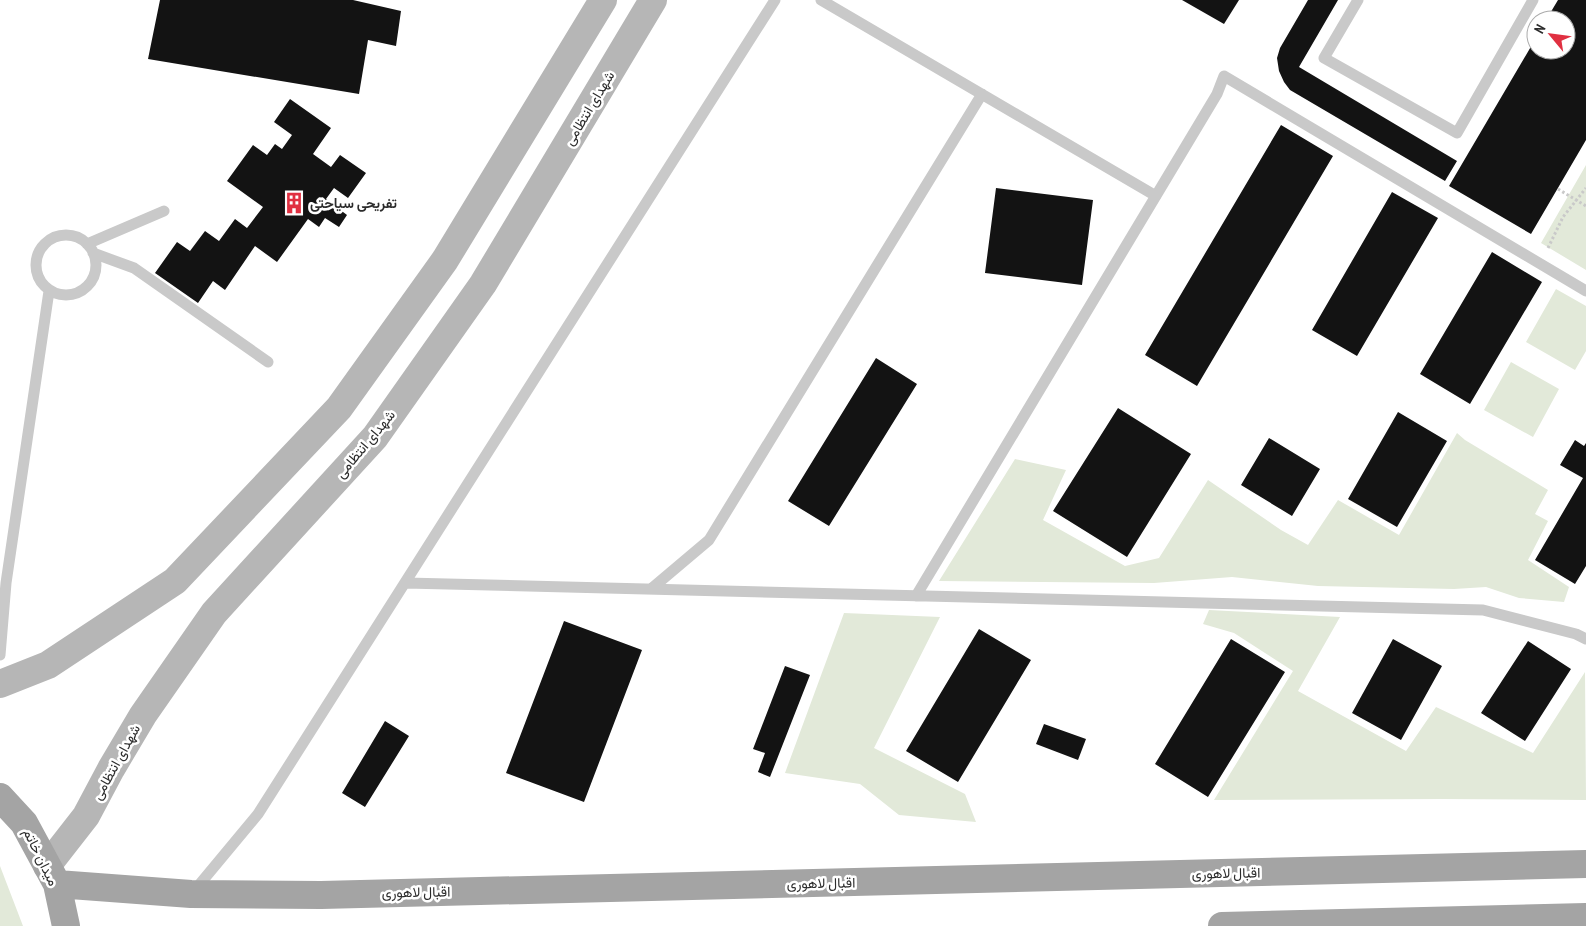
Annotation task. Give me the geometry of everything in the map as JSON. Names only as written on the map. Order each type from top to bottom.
[{"type":"main road","points":[[0,684],[48,665],[175,581],[340,408],[445,260],[603,0]]},
{"type":"main road","name":"شهدای انتظامی","points":[[52,875],[143,715],[214,613],[375,437],[484,284],[653,0]]},
{"type":"main road","points":[[523,134],[559,158]]},
{"type":"main road","name":"میدان خاتم","points":[[0,797],[24,823],[52,875],[66,926]]},
{"type":"main road","name":"اقبال لاهوری","points":[[52,875],[191,894],[321,895],[1586,864]]},
{"type":"main road","points":[[1222,926],[1586,917]]},
{"type":"lane","points":[[191,894],[258,814],[775,0]]},
{"type":"lane","points":[[821,0],[1156,196]]},
{"type":"lane","points":[[1358,0],[1324,58],[1456,134],[1533,0]]},
{"type":"lane","points":[[916,596],[1217,94],[1224,76],[1586,291]]},
{"type":"lane","points":[[651,589],[709,540],[982,94]]},
{"type":"lane","points":[[90,249],[164,212]]},
{"type":"lane","points":[[90,249],[95,272],[91,281],[77,293],[68,296],[49,291],[37,276],[37,256],[42,247],[50,240],[59,236],[70,236],[79,239],[90,249],[134,268],[268,362]]},
{"type":"lane","points":[[0,655],[6,583],[49,291]]},
{"type":"lane","points":[[406,583],[1483,610],[1576,634],[1586,639]]},
{"type":"path","points":[[1540,264],[1563,217],[1586,188]]},
{"type":"path","points":[[1558,189],[1586,206]]},
{"type":"green space","points":[[1586,165],[1586,270],[1541,243]]},
{"type":"green space","points":[[1556,289],[1586,306],[1586,351],[1575,370],[1526,342]]},
{"type":"green space","points":[[1511,362],[1559,389],[1533,437],[1484,410]]},
{"type":"green space","points":[[1457,433],[1465,440],[1548,490],[1535,514],[1548,521],[1528,560],[1569,587],[1564,602],[1519,598],[1486,587],[1454,589],[1318,586],[1232,577],[1154,583],[939,581],[1015,459],[1066,470],[1043,520],[1125,566],[1159,558],[1208,480],[1281,530],[1308,545],[1338,500],[1399,535]]},
{"type":"green space","points":[[1209,610],[1340,617],[1298,691],[1406,751],[1436,707],[1533,753],[1585,672],[1586,800],[1214,800],[1293,671],[1234,633],[1203,624]]},
{"type":"green space","points":[[844,613],[940,617],[874,748],[965,794],[976,822],[899,815],[860,784],[785,773]]},
{"type":"green space","points":[[0,866],[23,926],[0,926]]},
{"type":"building","points":[[160,0],[353,0],[401,11],[396,46],[368,40],[359,94],[148,59]]},
{"type":"building","points":[[1182,0],[1239,0],[1224,24]]},
{"type":"building","points":[[1308,0],[1338,0],[1299,67],[1457,161],[1445,181],[1290,90],[1279,71],[1277,58],[1280,48]]},
{"type":"building","points":[[1558,0],[1586,0],[1586,140],[1531,234],[1449,186],[1526,55],[1526,60],[1576,60],[1576,10],[1552,10]]},
{"type":"building","name":"تفریحی سیاحتی","points":[[290,99],[331,128],[313,154],[331,167],[340,155],[366,173],[348,198],[334,188],[326,199],[347,215],[339,227],[325,218],[319,227],[308,219],[277,262],[255,246],[225,290],[213,281],[198,303],[155,273],[177,242],[190,251],[205,231],[219,241],[235,219],[247,228],[263,207],[227,181],[253,145],[267,155],[275,144],[282,149],[292,135],[274,122]]},
{"type":"building","points":[[1281,125],[1333,156],[1197,386],[1145,355]]},
{"type":"building","points":[[996,188],[1093,200],[1082,285],[985,273]]},
{"type":"building","points":[[1392,192],[1438,218],[1357,356],[1312,330]]},
{"type":"building","points":[[1492,252],[1542,282],[1470,404],[1420,374]]},
{"type":"building","points":[[876,358],[917,384],[829,526],[788,501]]},
{"type":"building","points":[[1118,408],[1191,454],[1127,557],[1053,511]]},
{"type":"building","points":[[1398,412],[1447,441],[1397,527],[1348,499]]},
{"type":"building","points":[[1269,438],[1320,469],[1292,516],[1241,485]]},
{"type":"building","points":[[1575,440],[1584,446],[1586,443],[1586,566],[1575,584],[1535,560],[1583,478],[1560,465]]},
{"type":"building","points":[[564,621],[642,650],[584,802],[506,773]]},
{"type":"building","points":[[979,629],[1031,660],[958,782],[906,751]]},
{"type":"building","points":[[1231,639],[1285,672],[1208,797],[1155,764]]},
{"type":"building","points":[[1393,639],[1442,666],[1401,740],[1352,713]]},
{"type":"building","points":[[1528,641],[1571,669],[1525,741],[1481,713]]},
{"type":"building","points":[[785,666],[810,675],[770,777],[758,772],[765,753],[753,749]]},
{"type":"building","points":[[385,721],[409,736],[365,807],[342,793]]},
{"type":"building","points":[[1044,724],[1086,739],[1078,760],[1036,744]]},
{"type":"place","name":"تفریحی سیاحتی","points":[[294,203]]}]
